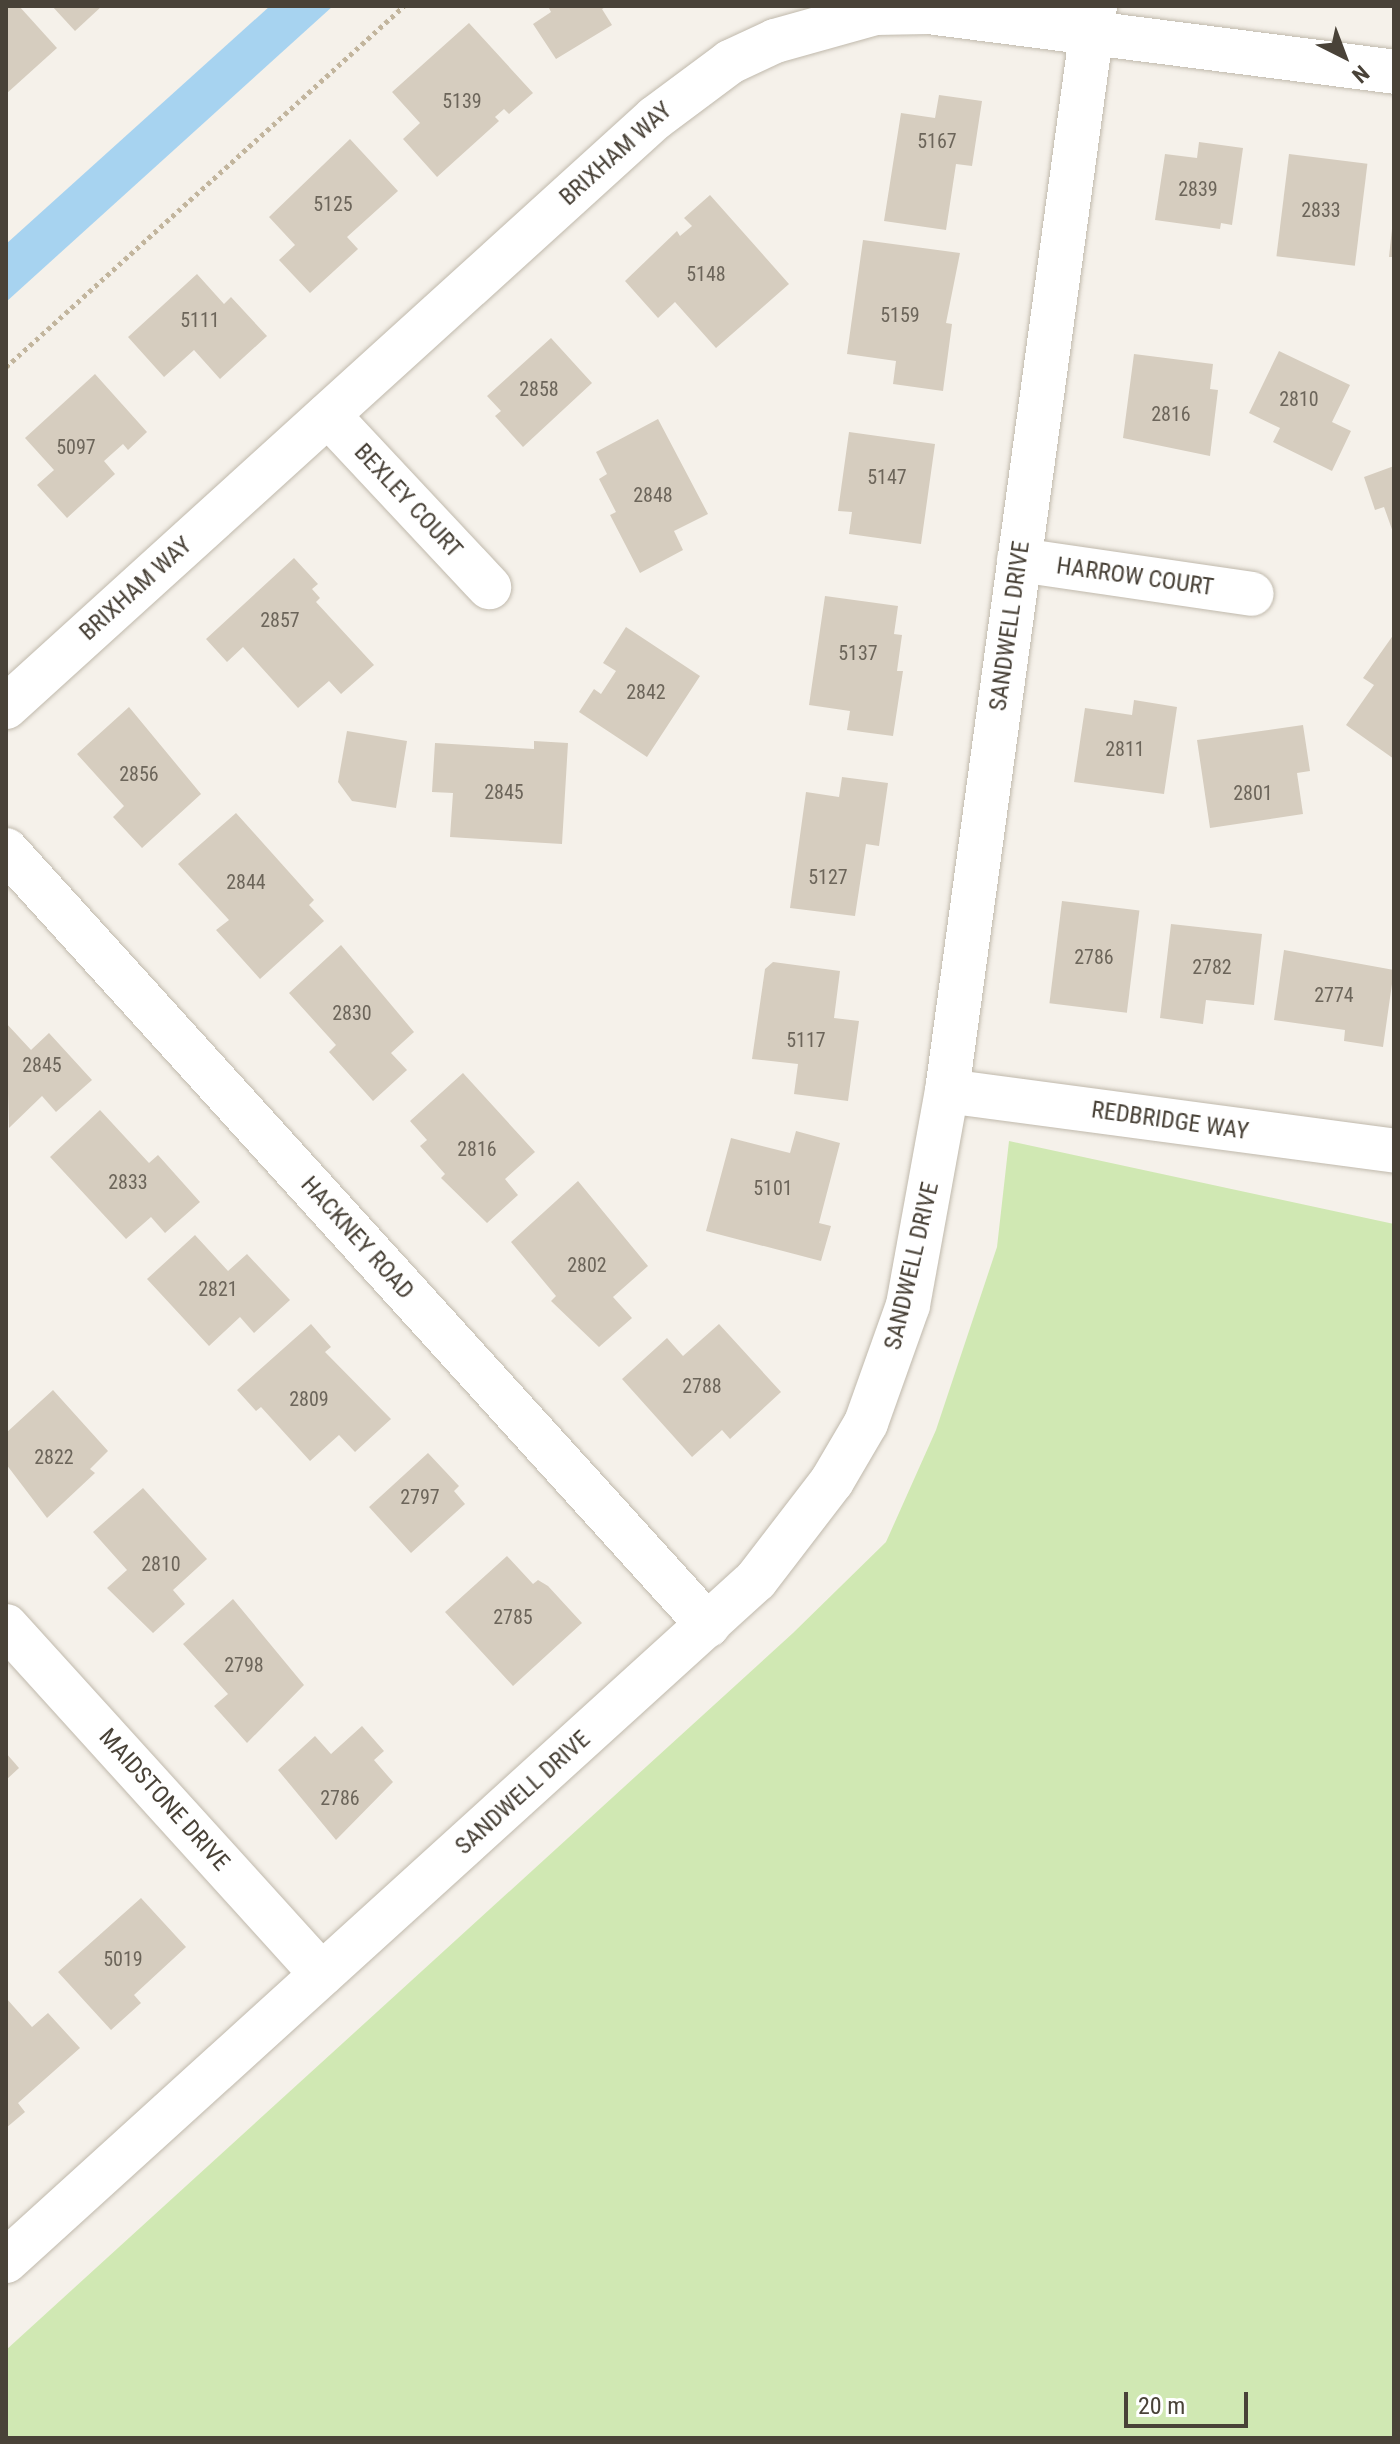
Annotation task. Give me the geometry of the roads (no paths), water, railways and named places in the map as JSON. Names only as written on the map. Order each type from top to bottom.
[{"type":"street","name":"BRIXHAM WAY","points":[[6,707],[655,118],[730,62],[822,24],[875,13],[928,12],[1093,18],[1394,72]]},
{"type":"street","name":"SANDWELL DRIVE","points":[[6,2261],[708,1625],[796,1531],[866,1423],[908,1305],[947,1091],[1093,18]]},
{"type":"street","name":"BEXLEY COURT","points":[[328,415],[489,587]]},
{"type":"street","name":"HARROW COURT","points":[[1019,560],[1252,594]]},
{"type":"street","name":"HACKNEY ROAD","points":[[6,850],[708,1625]]},
{"type":"street","name":"REDBRIDGE WAY","points":[[947,1091],[1394,1151]]},
{"type":"street","name":"MAIDSTONE DRIVE","points":[[6,1626],[322,1974]]},
{"type":"water","points":[[270,6],[333,6],[6,302],[6,244]]}]
